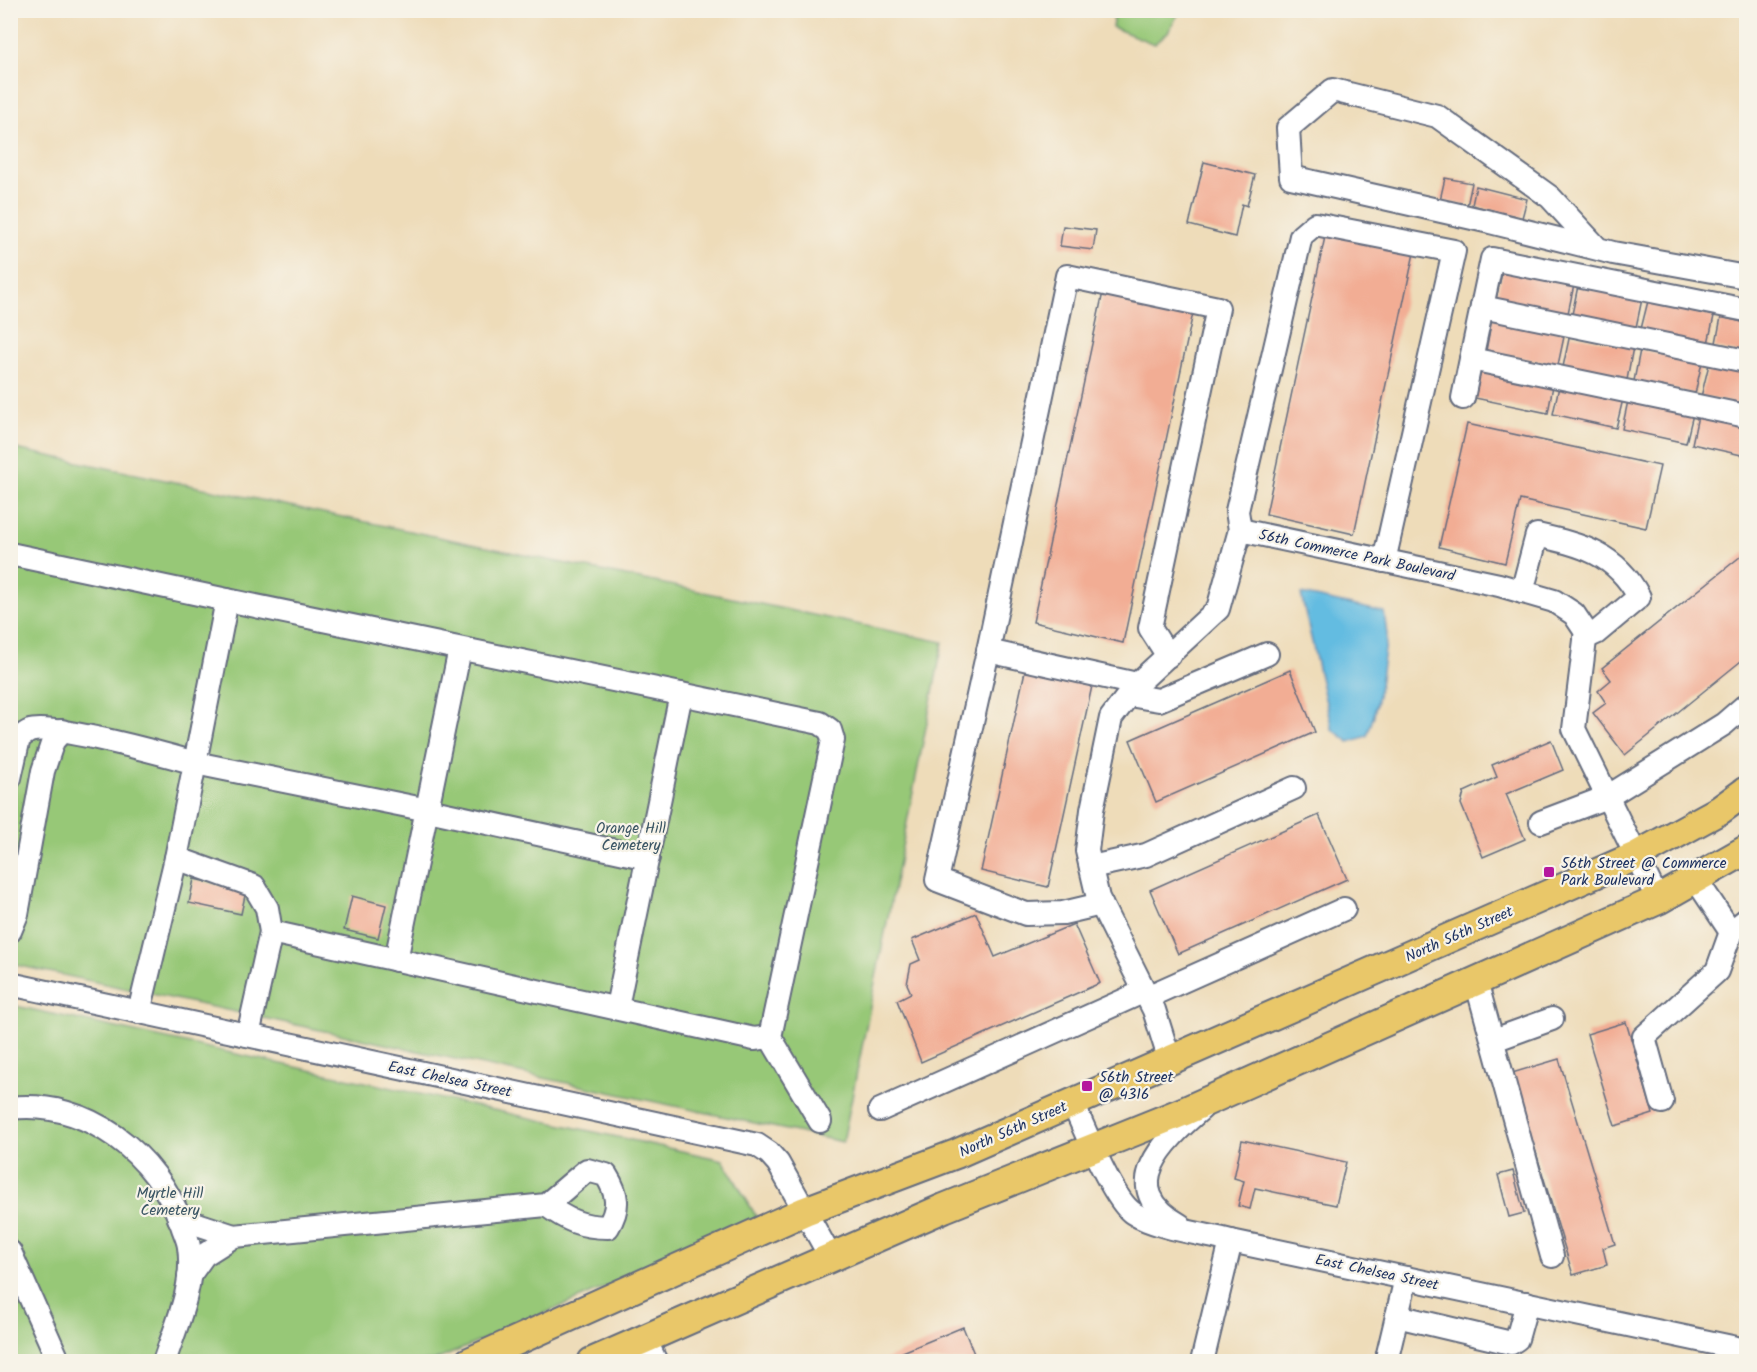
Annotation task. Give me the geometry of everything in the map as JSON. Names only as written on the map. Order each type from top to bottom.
[{"type":"main road","name":"North 56th Street","points":[[469,1362],[805,1211],[956,1154],[1636,856],[1720,810],[1746,790]]},
{"type":"main road","points":[[592,1362],[650,1350],[831,1258],[1211,1099],[1658,900],[1746,850]]},
{"type":"main road","points":[[508,1362],[522,1348],[529,1335]]},
{"type":"street","points":[[1598,249],[1550,197],[1437,116],[1334,90],[1288,128],[1291,177],[1598,249],[1746,278]]},
{"type":"street","points":[[1240,530],[1237,511],[1301,236],[1315,224],[1454,251],[1384,561]]},
{"type":"street","points":[[1463,398],[1492,259],[1746,310]]},
{"type":"street","points":[[1101,904],[1063,914],[1026,914],[937,880],[1067,276],[1218,308],[1150,628],[1168,656]]},
{"type":"street","points":[[1482,307],[1746,361]]},
{"type":"street","points":[[1471,359],[1746,416]]},
{"type":"street","name":"56th Commerce Park Boulevard","points":[[1170,1061],[1154,1010],[1101,904],[1087,851],[1092,810],[1111,718],[1133,689],[1218,609],[1240,530],[1554,601],[1574,614],[1586,632],[1585,638]]},
{"type":"street","points":[[1522,592],[1537,535],[1577,544],[1602,556],[1629,580],[1639,597],[1596,633],[1585,638],[1574,729],[1658,900]]},
{"type":"street","points":[[10,554],[820,723],[830,730],[833,740],[770,1037],[820,1121]]},
{"type":"street","points":[[139,1012],[176,858],[227,600]]},
{"type":"street","points":[[396,960],[460,649]]},
{"type":"street","points":[[988,651],[1133,689],[1159,700],[1267,654]]},
{"type":"street","points":[[617,1007],[681,694]]},
{"type":"street","points":[[1541,822],[1607,797],[1724,724],[1746,705]]},
{"type":"street","points":[[10,778],[21,728],[62,731],[142,748],[195,763],[428,810],[648,858]]},
{"type":"street","points":[[10,931],[17,914],[43,771],[53,741],[62,731]]},
{"type":"street","points":[[1091,867],[1146,855],[1294,788]]},
{"type":"street","points":[[176,858],[254,886],[267,908],[271,932],[248,1035]]},
{"type":"street","points":[[1662,1102],[1644,1037],[1717,971],[1739,926],[1695,878]]},
{"type":"street","points":[[880,1110],[1344,909]]},
{"type":"street","points":[[271,932],[754,1039],[770,1037]]},
{"type":"street","points":[[1476,981],[1552,1256]]},
{"type":"street","name":"East Chelsea Street","points":[[10,984],[757,1145],[778,1163],[831,1258]]},
{"type":"street","points":[[1494,1040],[1552,1018]]},
{"type":"street","points":[[1192,1231],[1171,1220],[1156,1207],[1150,1194],[1149,1169],[1154,1158],[1172,1135],[1211,1099]]},
{"type":"street","name":"East Chelsea Street","points":[[1073,1103],[1093,1148],[1124,1206],[1133,1214],[1147,1220],[1232,1241],[1746,1350]]},
{"type":"street","points":[[10,1108],[27,1106],[66,1112],[97,1124],[123,1140],[161,1182],[179,1218],[189,1246],[189,1283],[164,1362]]},
{"type":"street","points":[[179,1218],[234,1236],[546,1205]]},
{"type":"street","points":[[189,1276],[204,1255],[234,1236]]},
{"type":"street","points":[[1202,1362],[1232,1241]]},
{"type":"street","points":[[10,1252],[59,1362]]},
{"type":"street","points":[[1386,1362],[1406,1278]]},
{"type":"street","points":[[1396,1316],[1511,1343],[1517,1339],[1527,1303]]},
{"type":"green space","points":[[1115,10],[1180,11],[1168,32],[1154,44],[1112,27]]},
{"type":"green space","name":"Orange Hill Cemetery","points":[[11,448],[943,642],[843,1142],[11,964]]},
{"type":"green space","name":"Myrtle Hill Cemetery","points":[[11,1005],[723,1160],[759,1221],[434,1361],[11,1362]]},
{"type":"water","points":[[1301,594],[1384,612],[1387,635],[1380,685],[1367,736],[1349,742],[1332,729]]},
{"type":"building","points":[[1204,162],[1255,175],[1247,206],[1242,204],[1235,237],[1189,225]]},
{"type":"building","points":[[1445,178],[1472,183],[1467,206],[1440,200]]},
{"type":"building","points":[[1476,186],[1527,199],[1522,218],[1472,205]]},
{"type":"building","points":[[1063,226],[1096,230],[1093,250],[1060,246]]},
{"type":"building","points":[[1326,232],[1414,253],[1354,534],[1266,514]]},
{"type":"building","points":[[1503,269],[1574,285],[1567,318],[1495,303]]},
{"type":"building","points":[[1578,286],[1642,299],[1635,332],[1571,319]]},
{"type":"building","points":[[1103,292],[1193,313],[1123,643],[1033,622]]},
{"type":"building","points":[[1648,301],[1714,316],[1707,348],[1640,333]]},
{"type":"building","points":[[1721,317],[1746,323],[1746,355],[1715,348]]},
{"type":"building","points":[[1492,318],[1565,332],[1558,365],[1486,351]]},
{"type":"building","points":[[1570,334],[1633,347],[1627,380],[1563,367]]},
{"type":"building","points":[[1640,350],[1702,362],[1695,394],[1634,381]]},
{"type":"building","points":[[1709,364],[1746,371],[1746,406],[1701,397]]},
{"type":"building","points":[[1482,366],[1554,380],[1548,413],[1475,398]]},
{"type":"building","points":[[1560,382],[1624,395],[1616,428],[1553,414]]},
{"type":"building","points":[[1629,396],[1694,410],[1686,443],[1622,429]]},
{"type":"building","points":[[1699,411],[1746,421],[1746,456],[1692,444]]},
{"type":"building","points":[[1467,424],[1660,466],[1646,528],[1520,500],[1505,563],[1439,547]]},
{"type":"building","points":[[1746,552],[1746,657],[1625,755],[1593,713],[1606,703],[1598,691],[1611,680],[1602,668]]},
{"type":"building","points":[[1290,670],[1315,732],[1156,802],[1130,740]]},
{"type":"building","points":[[1025,671],[1092,686],[1048,887],[981,871]]},
{"type":"building","points":[[1551,740],[1563,770],[1506,794],[1525,839],[1483,857],[1461,804],[1464,792],[1497,777],[1492,765]]},
{"type":"building","points":[[1319,815],[1347,879],[1178,954],[1150,890]]},
{"type":"building","points":[[194,879],[246,891],[241,914],[189,903]]},
{"type":"building","points":[[352,896],[386,905],[378,938],[344,930]]},
{"type":"building","points":[[976,913],[995,957],[1074,924],[1100,983],[921,1062],[897,1000],[911,993],[907,984],[911,964],[920,960],[912,940]]},
{"type":"building","points":[[1626,1022],[1653,1114],[1615,1126],[1587,1034]]},
{"type":"building","points":[[1559,1059],[1615,1244],[1603,1248],[1607,1265],[1573,1275],[1512,1073]]},
{"type":"building","points":[[1242,1140],[1346,1162],[1336,1205],[1255,1188],[1250,1209],[1238,1206],[1244,1181],[1234,1178]]},
{"type":"building","points":[[1513,1171],[1524,1213],[1509,1217],[1498,1175]]},
{"type":"building","points":[[963,1327],[977,1361],[881,1361]]},
{"type":"place","name":"56th Street @ Commerce Park Boulevard","points":[[1549,872]]},
{"type":"place","name":"56th Street @ 4316","points":[[1087,1086]]}]
